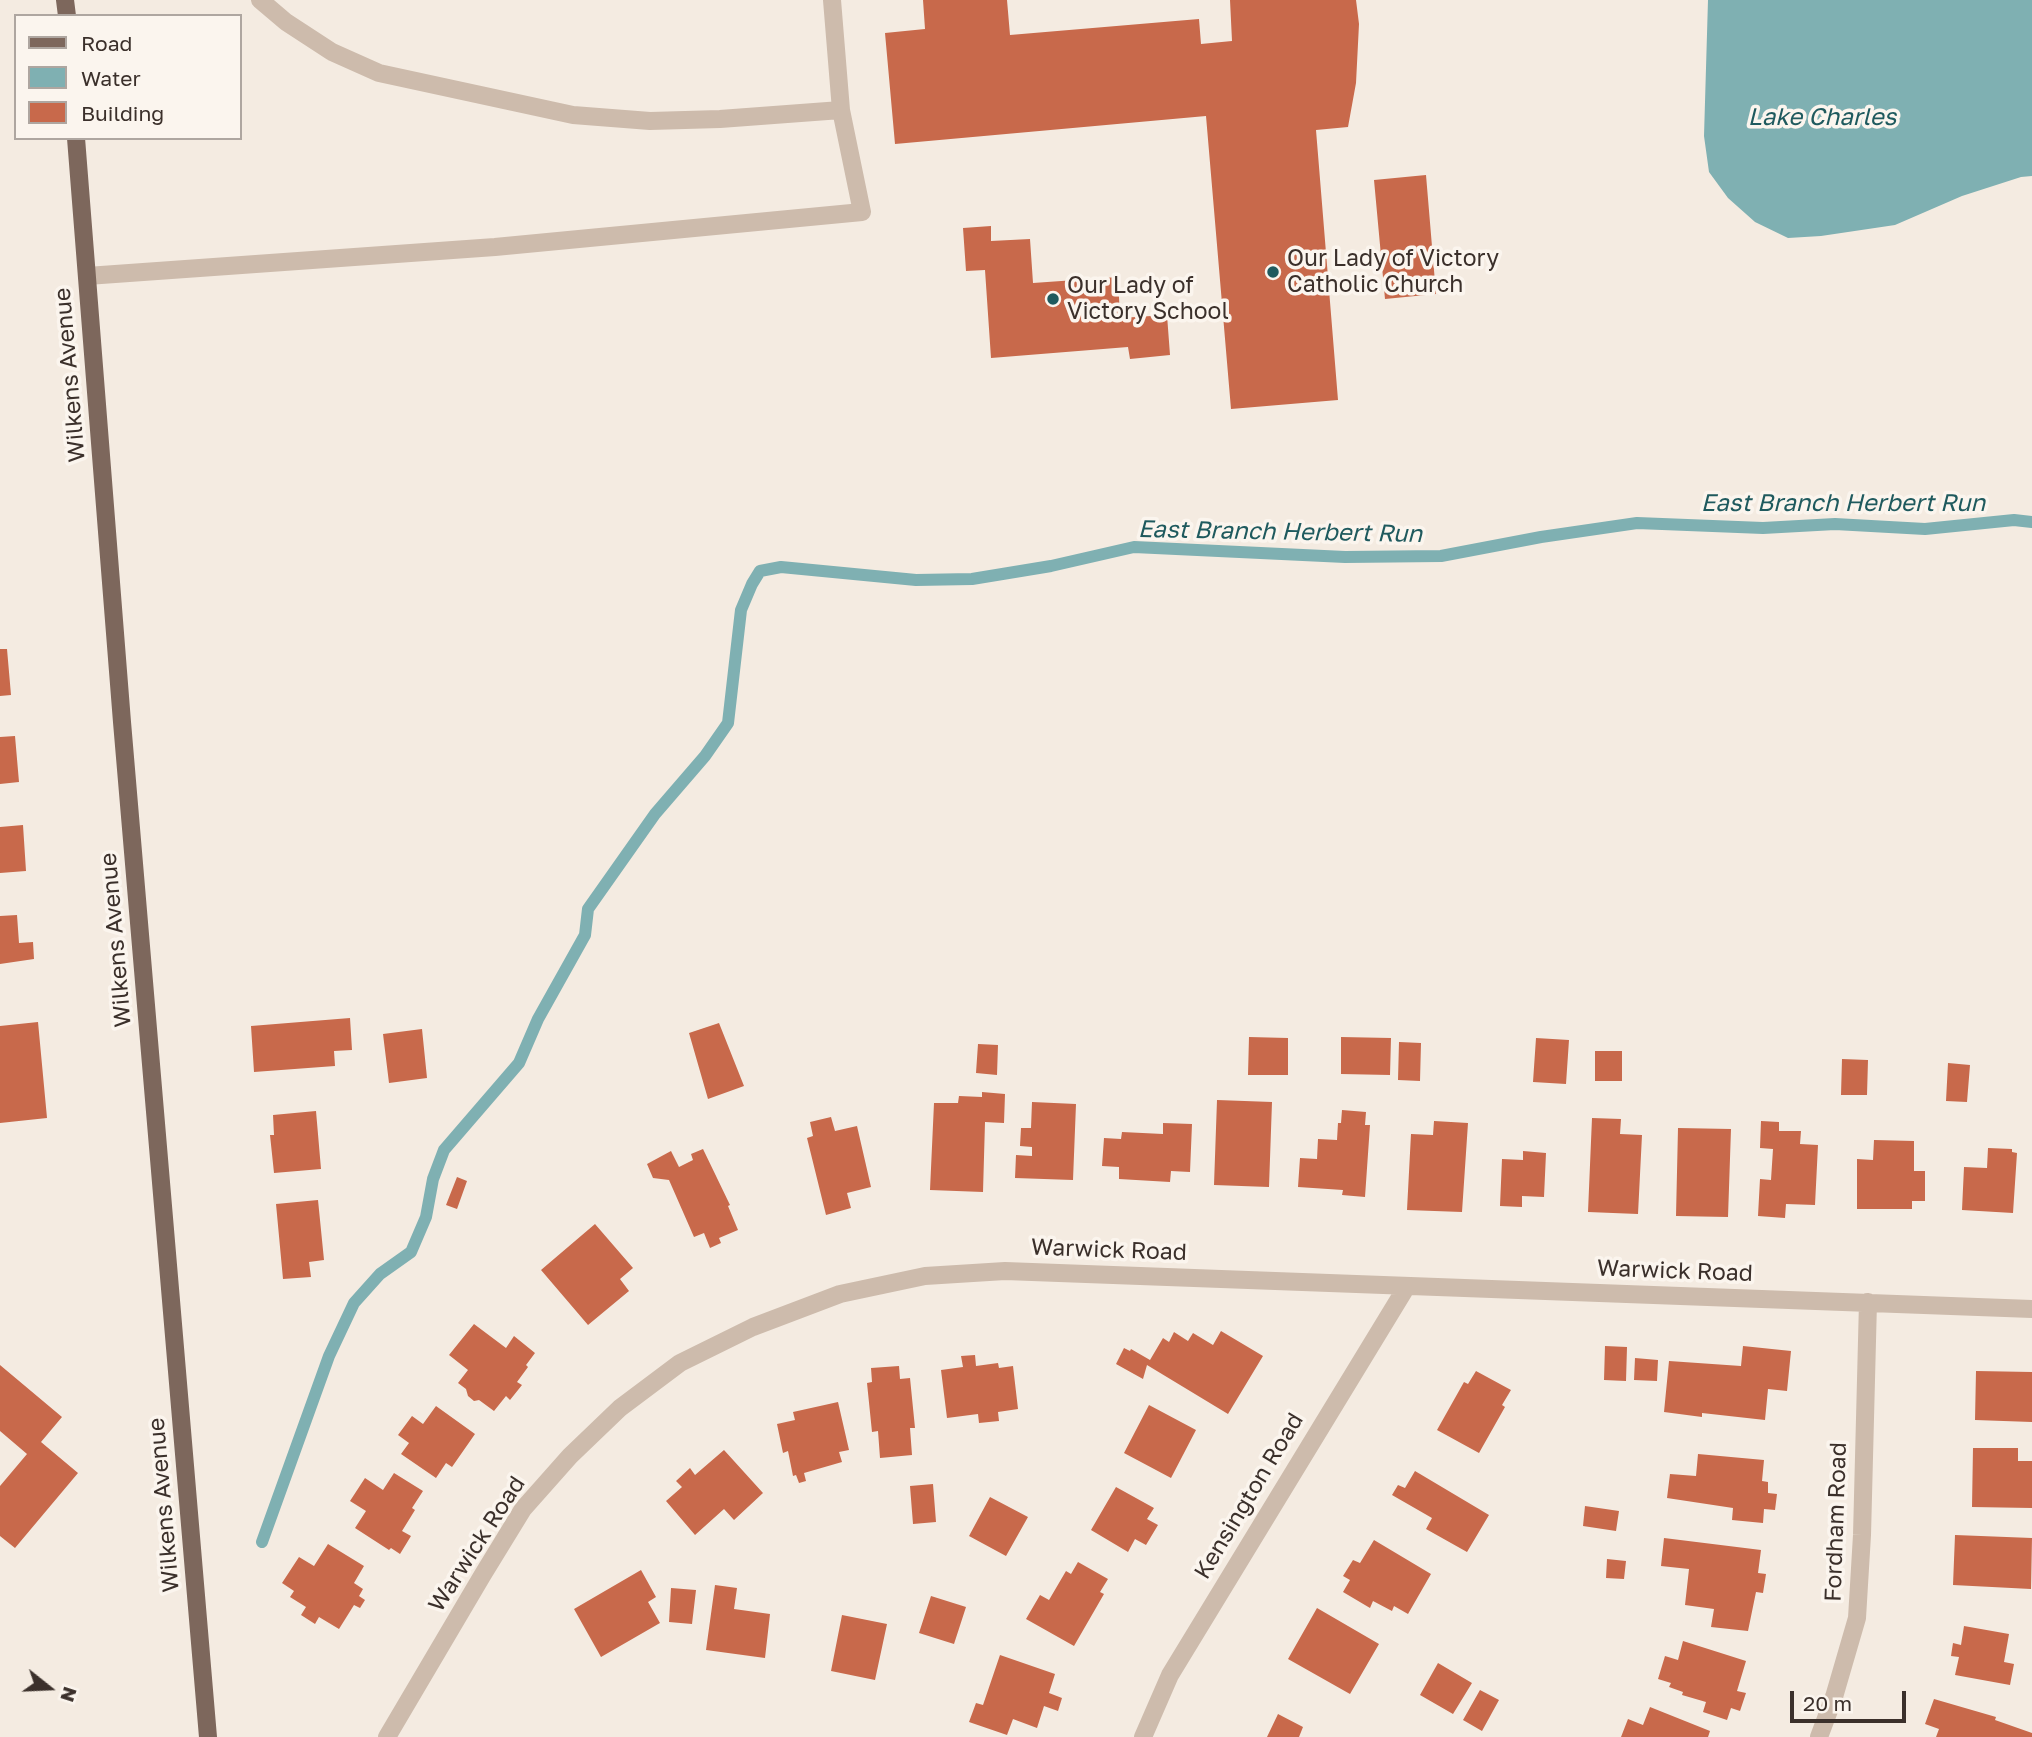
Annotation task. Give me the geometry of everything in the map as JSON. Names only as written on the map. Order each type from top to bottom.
[{"type":"main road","name":"Wilkens Avenue","points":[[76,140],[208,1737]]},
{"type":"street","points":[[260,0],[286,22],[332,52],[379,73],[573,115],[661,121],[720,120],[841,110]]},
{"type":"street","points":[[87,276],[495,247],[862,212],[841,110],[832,0]]},
{"type":"street","name":"Warwick Road","points":[[387,1737],[523,1509],[570,1456],[620,1408],[680,1363],[753,1327],[840,1294],[925,1276],[1005,1271],[2032,1309]]},
{"type":"street","name":"Kensington Road","points":[[1143,1737],[1170,1675],[1184,1651],[1407,1286]]},
{"type":"street","name":"Fordham Road","points":[[1819,1737],[1834,1697],[1857,1618],[1862,1535],[1868,1302]]},
{"type":"water","name":"Lake Charles","points":[[1708,0],[2032,0],[2032,176],[1962,196],[1895,225],[1788,238],[1755,222],[1728,198],[1709,172],[1704,136]]},
{"type":"building","name":"Our Lady of Victory Catholic Church","points":[[923,0],[1007,0],[1010,35],[1199,19],[1201,44],[1232,41],[1230,0],[1356,0],[1359,24],[1356,83],[1348,127],[1316,130],[1338,400],[1231,409],[1206,116],[895,144],[885,33],[925,29]]},
{"type":"building","points":[[1426,175],[1436,294],[1385,299],[1374,180]]},
{"type":"building","name":"Our Lady of Victory School","points":[[991,226],[991,241],[1030,239],[1033,283],[1118,277],[1120,318],[1167,315],[1170,355],[1130,359],[1128,347],[991,358],[985,270],[966,271],[963,228]]},
{"type":"building","points":[[0,649],[7,649],[11,695],[0,696]]},
{"type":"building","points":[[15,736],[19,782],[0,784],[0,737]]},
{"type":"building","points":[[23,825],[26,871],[0,873],[0,827]]},
{"type":"building","points":[[17,915],[19,943],[33,942],[34,959],[0,964],[0,916]]},
{"type":"building","points":[[350,1018],[352,1050],[334,1051],[335,1066],[254,1072],[251,1026]]},
{"type":"building","points":[[38,1022],[47,1118],[0,1123],[0,1026]]},
{"type":"building","points":[[719,1023],[744,1086],[708,1099],[689,1033]]},
{"type":"building","points":[[422,1029],[427,1078],[389,1083],[383,1034]]},
{"type":"building","points":[[1249,1037],[1288,1038],[1288,1075],[1248,1075]]},
{"type":"building","points":[[1341,1037],[1391,1038],[1390,1075],[1341,1074]]},
{"type":"building","points":[[1536,1038],[1569,1040],[1566,1084],[1533,1082]]},
{"type":"building","points":[[1399,1042],[1421,1043],[1420,1081],[1398,1080]]},
{"type":"building","points":[[978,1044],[998,1045],[997,1075],[976,1073]]},
{"type":"building","points":[[1595,1051],[1622,1051],[1622,1081],[1595,1081]]},
{"type":"building","points":[[1842,1059],[1868,1060],[1867,1095],[1841,1095]]},
{"type":"building","points":[[1948,1063],[1970,1065],[1967,1102],[1946,1101]]},
{"type":"building","points":[[982,1092],[1005,1094],[1004,1123],[985,1122],[983,1192],[930,1190],[934,1103],[958,1103],[959,1096],[982,1097]]},
{"type":"building","points":[[1217,1100],[1272,1102],[1269,1187],[1214,1185]]},
{"type":"building","points":[[1032,1102],[1076,1104],[1073,1180],[1015,1178],[1016,1155],[1032,1156],[1032,1147],[1020,1146],[1021,1128],[1031,1128]]},
{"type":"building","points":[[1342,1110],[1366,1112],[1365,1125],[1370,1125],[1365,1197],[1342,1195],[1343,1190],[1298,1187],[1300,1158],[1317,1159],[1318,1139],[1337,1140]]},
{"type":"building","points":[[316,1111],[321,1169],[274,1173],[270,1135],[274,1135],[273,1115]]},
{"type":"building","points":[[831,1117],[835,1131],[857,1126],[871,1187],[847,1193],[851,1208],[826,1215],[807,1138],[813,1136],[810,1122]]},
{"type":"building","points":[[1592,1118],[1621,1119],[1620,1134],[1642,1135],[1638,1214],[1588,1212]]},
{"type":"building","points":[[1434,1121],[1468,1123],[1462,1212],[1407,1210],[1411,1134],[1433,1135]]},
{"type":"building","points":[[1761,1121],[1779,1122],[1779,1131],[1801,1131],[1800,1144],[1818,1145],[1815,1205],[1786,1204],[1785,1218],[1758,1216],[1760,1179],[1771,1180],[1773,1149],[1760,1148]]},
{"type":"building","points":[[1163,1123],[1192,1124],[1190,1172],[1171,1171],[1170,1182],[1119,1179],[1119,1167],[1102,1166],[1104,1138],[1121,1139],[1122,1132],[1163,1134]]},
{"type":"building","points":[[1678,1128],[1731,1129],[1728,1217],[1676,1216]]},
{"type":"building","points":[[1874,1140],[1914,1141],[1914,1171],[1925,1171],[1925,1201],[1912,1201],[1912,1209],[1857,1209],[1857,1159],[1873,1160]]},
{"type":"building","points":[[1988,1148],[2012,1149],[2012,1152],[2017,1153],[2013,1213],[1962,1210],[1964,1167],[1987,1168]]},
{"type":"building","points":[[703,1149],[730,1205],[728,1206],[738,1230],[719,1238],[721,1243],[710,1248],[704,1233],[694,1237],[669,1180],[653,1178],[647,1164],[671,1151],[679,1167],[693,1160],[691,1154]]},
{"type":"building","points":[[1523,1151],[1546,1153],[1544,1197],[1522,1196],[1522,1207],[1500,1206],[1502,1159],[1523,1160]]},
{"type":"building","points":[[457,1177],[467,1181],[457,1209],[446,1205]]},
{"type":"building","points":[[318,1200],[324,1260],[309,1262],[311,1277],[283,1279],[276,1204]]},
{"type":"building","points":[[595,1224],[633,1268],[620,1279],[629,1291],[588,1325],[541,1270]]},
{"type":"building","points":[[474,1324],[506,1348],[514,1336],[535,1353],[517,1382],[522,1385],[510,1400],[506,1396],[494,1411],[468,1396],[466,1389],[458,1383],[468,1370],[449,1355]]},
{"type":"building","points":[[1221,1331],[1263,1356],[1228,1414],[1147,1365],[1143,1379],[1116,1364],[1124,1348],[1150,1360],[1163,1338],[1169,1342],[1174,1332],[1188,1341],[1193,1333],[1213,1345]]},
{"type":"building","points":[[1605,1346],[1627,1347],[1626,1381],[1604,1380]]},
{"type":"building","points":[[1743,1346],[1791,1351],[1787,1391],[1768,1389],[1765,1420],[1664,1412],[1669,1361],[1741,1366]]},
{"type":"building","points":[[975,1355],[976,1366],[998,1363],[999,1368],[1013,1366],[1018,1409],[998,1412],[999,1421],[979,1423],[978,1414],[947,1418],[941,1370],[963,1367],[961,1356]]},
{"type":"building","points":[[1635,1358],[1658,1360],[1657,1381],[1634,1380]]},
{"type":"building","points":[[0,1365],[62,1417],[41,1442],[78,1473],[15,1548],[0,1536],[0,1486],[27,1454],[0,1431]]},
{"type":"building","points":[[899,1366],[900,1379],[910,1378],[915,1428],[910,1428],[912,1455],[880,1458],[878,1431],[872,1432],[867,1383],[872,1382],[871,1368]]},
{"type":"building","points":[[1476,1371],[1511,1390],[1502,1405],[1505,1407],[1479,1453],[1437,1430],[1464,1382],[1468,1384]]},
{"type":"building","points":[[1976,1371],[2032,1372],[2032,1422],[1975,1420]]},
{"type":"building","points":[[838,1402],[849,1450],[839,1452],[842,1462],[804,1473],[806,1481],[799,1483],[796,1475],[793,1476],[788,1451],[783,1453],[777,1424],[795,1420],[793,1412]]},
{"type":"building","points":[[1149,1405],[1196,1430],[1171,1478],[1124,1453]]},
{"type":"building","points":[[436,1406],[475,1434],[452,1467],[446,1463],[436,1478],[401,1454],[409,1443],[398,1435],[412,1416],[423,1424]]},
{"type":"building","points":[[1973,1448],[2018,1448],[2018,1461],[2032,1461],[2032,1508],[1972,1507]]},
{"type":"building","points":[[724,1450],[763,1493],[734,1520],[724,1509],[695,1535],[666,1501],[682,1487],[676,1481],[690,1468],[695,1475]]},
{"type":"building","points":[[1698,1454],[1764,1460],[1762,1481],[1768,1482],[1768,1493],[1777,1494],[1775,1510],[1764,1509],[1763,1523],[1732,1520],[1733,1508],[1667,1498],[1670,1474],[1696,1476]]},
{"type":"building","points":[[1415,1471],[1489,1515],[1467,1552],[1426,1529],[1432,1518],[1392,1495],[1398,1485],[1405,1488]]},
{"type":"building","points":[[394,1473],[423,1491],[402,1531],[411,1536],[400,1554],[355,1528],[366,1511],[350,1501],[365,1478],[383,1490]]},
{"type":"building","points":[[933,1484],[936,1522],[913,1524],[910,1486]]},
{"type":"building","points":[[1116,1487],[1154,1508],[1147,1519],[1158,1525],[1146,1545],[1135,1539],[1128,1552],[1091,1530]]},
{"type":"building","points":[[990,1497],[1028,1517],[1006,1556],[969,1536]]},
{"type":"building","points":[[1585,1506],[1619,1511],[1616,1531],[1583,1526]]},
{"type":"building","points":[[1955,1535],[2032,1538],[2031,1589],[1953,1585]]},
{"type":"building","points":[[1664,1538],[1761,1550],[1758,1573],[1766,1574],[1763,1593],[1756,1592],[1748,1631],[1711,1627],[1714,1609],[1685,1605],[1689,1569],[1661,1566]]},
{"type":"building","points":[[1374,1540],[1431,1574],[1408,1614],[1394,1606],[1392,1611],[1373,1601],[1370,1608],[1343,1592],[1350,1580],[1343,1576],[1353,1560],[1360,1563]]},
{"type":"building","points":[[328,1544],[364,1566],[354,1583],[363,1589],[359,1596],[365,1600],[360,1608],[354,1605],[339,1629],[319,1617],[315,1624],[301,1615],[306,1607],[290,1597],[294,1591],[282,1583],[299,1557],[314,1566]]},
{"type":"building","points":[[1607,1559],[1626,1561],[1624,1579],[1606,1578]]},
{"type":"building","points":[[1078,1562],[1108,1579],[1100,1592],[1104,1594],[1074,1646],[1026,1619],[1040,1595],[1049,1600],[1066,1571],[1071,1574]]},
{"type":"building","points":[[641,1570],[656,1597],[648,1602],[660,1623],[601,1657],[574,1609]]},
{"type":"building","points":[[715,1585],[737,1588],[734,1609],[770,1614],[765,1658],[706,1650]]},
{"type":"building","points":[[671,1588],[696,1590],[692,1624],[669,1622]]},
{"type":"building","points":[[931,1596],[966,1607],[954,1644],[919,1633]]},
{"type":"building","points":[[1317,1608],[1379,1644],[1350,1694],[1288,1659]]},
{"type":"building","points":[[842,1615],[887,1624],[875,1680],[831,1671]]},
{"type":"building","points":[[1964,1626],[2009,1634],[2004,1662],[2014,1664],[2010,1685],[1955,1675],[1959,1657],[1951,1656],[1953,1643],[1961,1645]]},
{"type":"building","points":[[1683,1641],[1746,1661],[1737,1691],[1746,1693],[1740,1711],[1731,1708],[1727,1720],[1703,1712],[1706,1702],[1682,1695],[1683,1692],[1669,1687],[1671,1683],[1658,1679],[1665,1656],[1678,1660]]},
{"type":"building","points":[[1000,1655],[1055,1674],[1049,1693],[1062,1698],[1058,1711],[1044,1706],[1037,1728],[1013,1719],[1007,1735],[969,1722],[976,1703],[983,1705]]},
{"type":"building","points":[[1438,1663],[1472,1683],[1453,1714],[1420,1695]]},
{"type":"building","points":[[1480,1690],[1499,1700],[1482,1731],[1463,1720]]},
{"type":"building","points":[[1934,1699],[1996,1717],[1995,1720],[2032,1733],[2032,1737],[1936,1737],[1939,1729],[1925,1724]]},
{"type":"building","points":[[1650,1707],[1710,1731],[1708,1737],[1621,1737],[1628,1719],[1643,1725]]},
{"type":"building","points":[[1278,1714],[1303,1727],[1299,1737],[1267,1737]]},
{"type":"waterway","name":"East Branch Herbert Run","points":[[262,1542],[329,1356],[354,1303],[380,1274],[411,1252],[426,1217],[433,1179],[444,1150],[519,1063],[538,1019],[585,935],[588,909],[655,814],[705,756],[728,723],[741,610],[760,571],[781,567],[916,580],[972,579],[1051,566],[1134,547],[1345,557],[1441,556],[1541,537],[1637,523],[1763,528],[1835,524],[1925,529],[2014,520],[2032,522]]},
{"type":"place","name":"Our Lady of Victory Catholic Church","points":[[1273,272]]},
{"type":"place","name":"Our Lady of Victory School","points":[[1053,299]]}]
